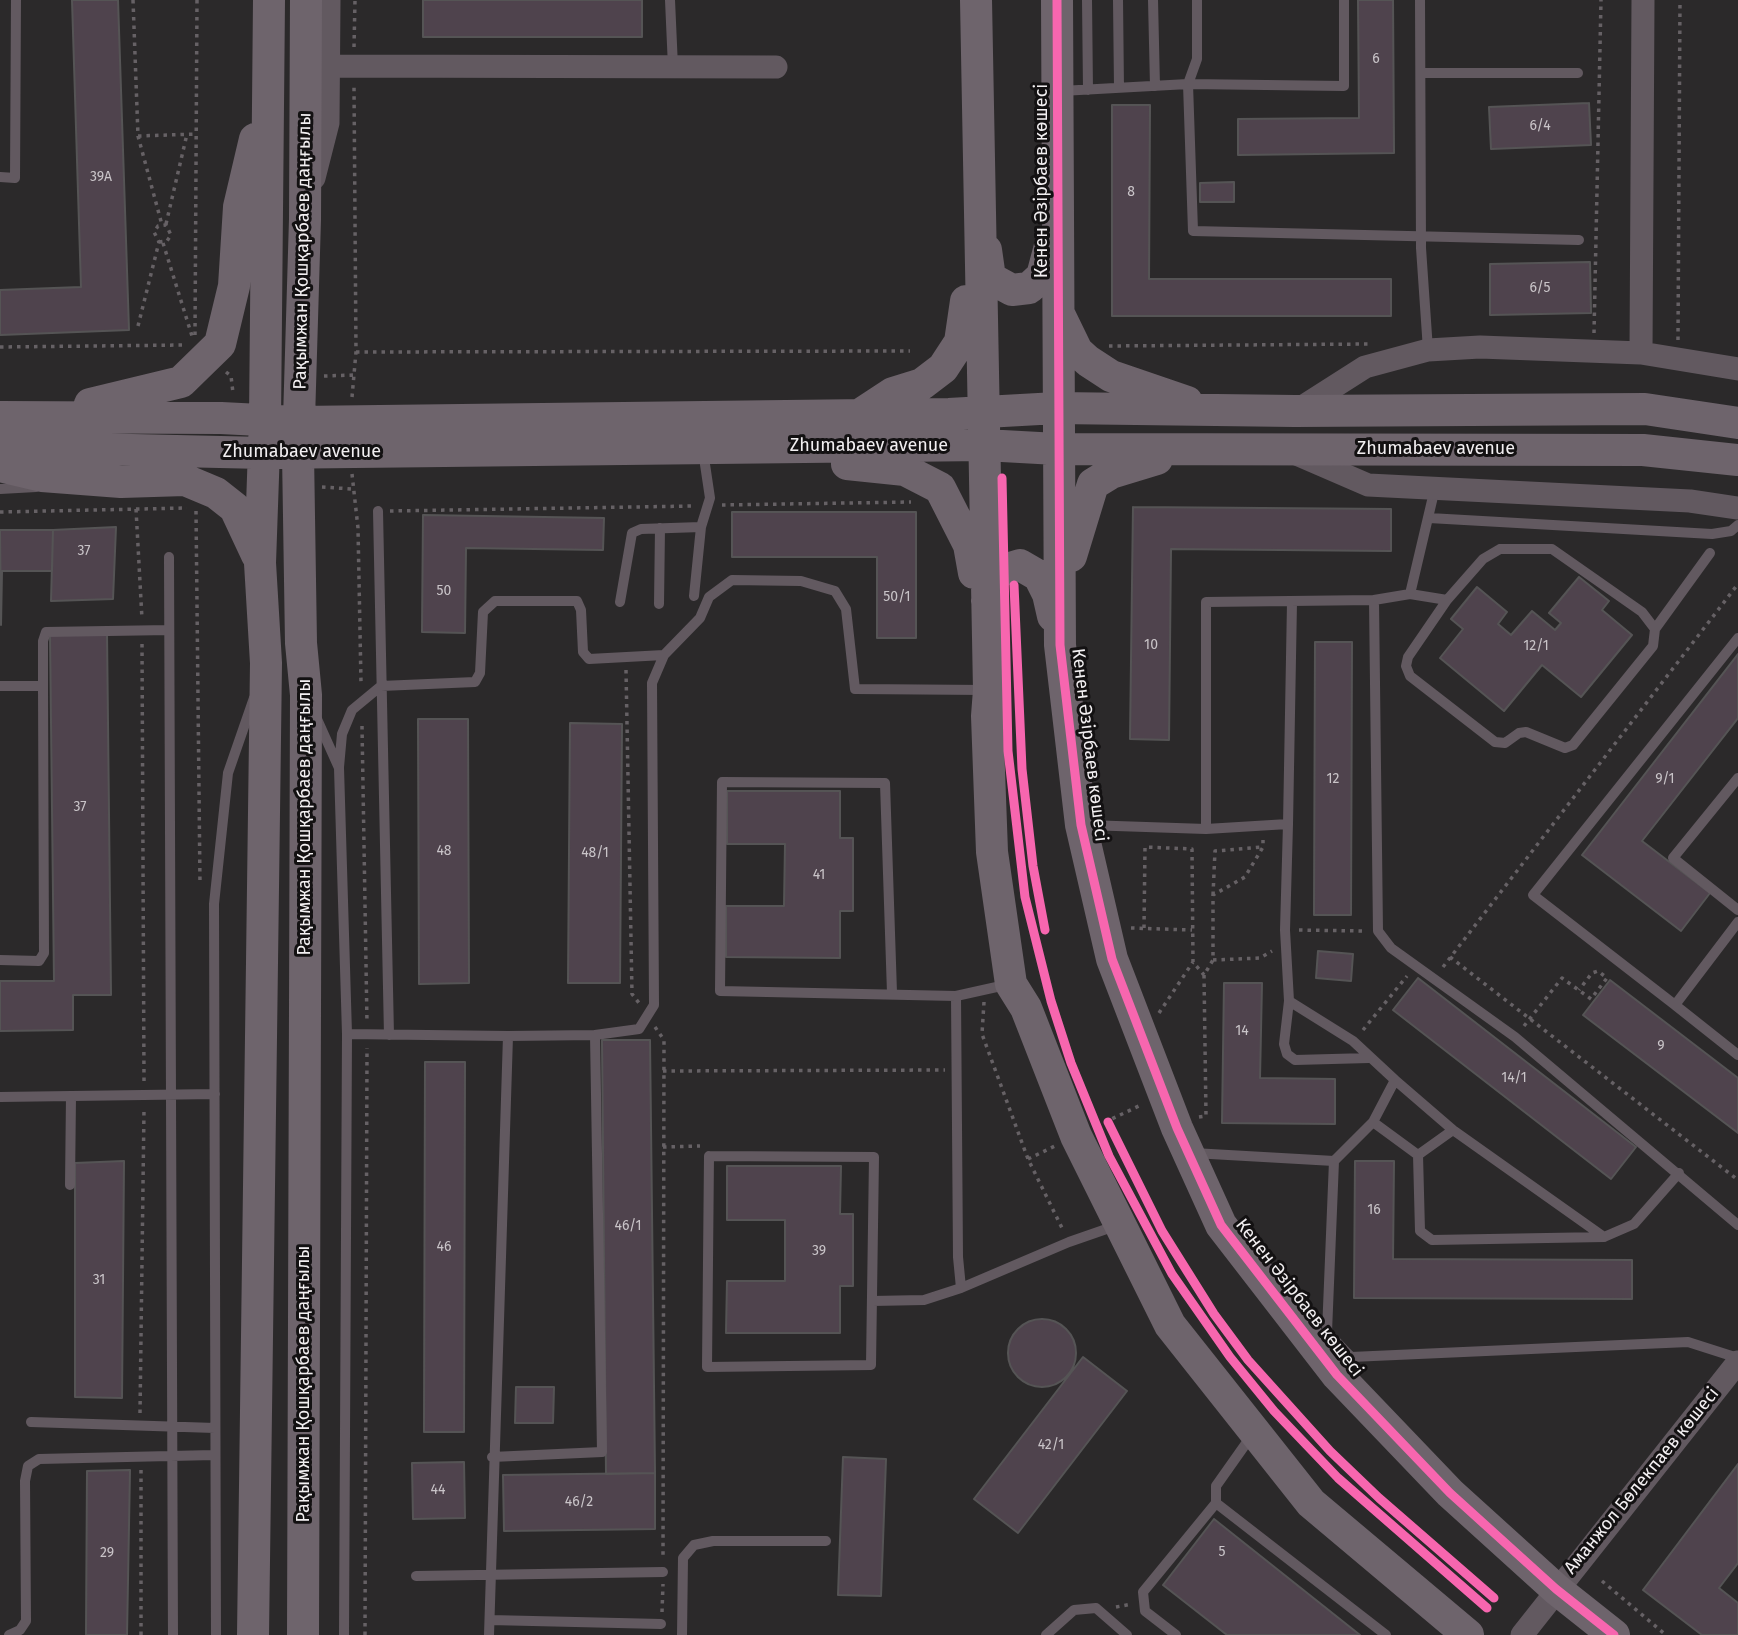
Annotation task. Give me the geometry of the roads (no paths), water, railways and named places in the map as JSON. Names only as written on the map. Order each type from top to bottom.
[{"type":"main road","name":"Рақымжан Қошқарбаев даңғылы","points":[[303,1635],[306,695],[301,643],[298,453],[305,219],[306,0]]},
{"type":"main road","points":[[976,0],[989,690],[987,716],[997,987],[1026,1007],[1091,1128],[1118,1225],[1170,1325],[1311,1503],[1468,1635]]},
{"type":"main road","name":"Кенен Әзірбаев көшесі","points":[[1057,0],[1073,91],[1059,194],[1057,449],[1060,645],[1081,825],[1112,959],[1164,1095],[1221,1225],[1450,1493],[1556,1589],[1614,1635]]},
{"type":"main road","name":"Рақымжан Қошқарбаев даңғылы","points":[[264,453],[267,6]]},
{"type":"main road","points":[[33,416],[181,382],[220,344],[234,286],[239,207],[268,79]]},
{"type":"main road","points":[[980,229],[990,278],[1012,290],[1029,288],[1042,276],[1049,255],[1059,194]]},
{"type":"main road","points":[[861,414],[893,393],[922,384],[943,368],[960,342],[980,229]]},
{"type":"main road","points":[[1058,312],[1077,351],[1088,361],[1111,376],[1208,410]]},
{"type":"main road","name":"Zhumabaev avenue","points":[[0,417],[221,418],[299,422],[861,414],[1057,408],[1296,411],[1645,409],[1738,423]]},
{"type":"main road","points":[[216,452],[225,432],[221,418]]},
{"type":"main road","name":"Zhumabaev avenue","points":[[0,447],[298,453],[984,445],[1057,449],[1643,450],[1738,460]]},
{"type":"main road","points":[[711,447],[778,458],[905,470],[940,488],[969,545],[987,654]]},
{"type":"main road","points":[[1061,594],[1083,510],[1093,484],[1111,473],[1170,455],[1247,449]]},
{"type":"main road","points":[[253,1635],[266,663],[260,563],[264,453]]},
{"type":"main road","points":[[0,466],[42,476],[121,482],[184,480],[216,493],[235,508],[260,563]]},
{"type":"main road","points":[[986,607],[992,580],[1000,570],[1020,565],[1028,569],[1039,576],[1048,594],[1060,645]]},
{"type":"street","points":[[305,219],[328,122],[328,0]]},
{"type":"street","points":[[1641,344],[1643,0]]},
{"type":"street","points":[[328,66],[776,67]]},
{"type":"street","points":[[1296,411],[1365,366],[1427,350],[1641,344],[1733,370]]},
{"type":"street","points":[[1284,449],[1368,485],[1690,501],[1738,508]]},
{"type":"street","name":"Аманжол Бөлекпаев көшесі","points":[[1522,1635],[1738,1360]]},
{"type":"lane","points":[[0,177],[15,177],[16,0]]},
{"type":"lane","points":[[670,0],[673,67]]},
{"type":"lane","points":[[1087,0],[1073,91],[1188,84],[1344,86],[1344,0]]},
{"type":"lane","points":[[1118,0],[1119,88]]},
{"type":"lane","points":[[1153,0],[1155,86]]},
{"type":"lane","points":[[1197,0],[1197,59],[1188,84],[1193,231],[1422,234],[1579,240]]},
{"type":"lane","points":[[1420,0],[1422,234],[1427,350]]},
{"type":"lane","points":[[1420,73],[1578,73]]},
{"type":"lane","points":[[694,596],[701,527],[710,498],[711,447]]},
{"type":"lane","points":[[0,489],[121,482]]},
{"type":"lane","points":[[1410,594],[1435,488]]},
{"type":"lane","points":[[378,511],[389,1035]]},
{"type":"lane","points":[[1429,518],[1712,534],[1731,531],[1738,525]]},
{"type":"lane","points":[[620,602],[632,533],[660,528],[701,527]]},
{"type":"lane","points":[[659,604],[660,528]]},
{"type":"lane","points":[[1655,629],[1642,612],[1552,548],[1500,549],[1483,559],[1447,600],[1408,657],[1406,666],[1410,676],[1495,742],[1505,743],[1519,733],[1526,732],[1565,748],[1573,745],[1653,646],[1655,629],[1710,553]]},
{"type":"lane","points":[[169,557],[173,1635]]},
{"type":"lane","points":[[346,1034],[595,1035],[639,1029],[649,1017],[654,1005],[652,683],[664,655],[700,618],[709,597],[732,580],[801,581],[835,590],[846,609],[855,689],[989,690]]},
{"type":"lane","points":[[1206,829],[1206,602],[1374,600],[1410,594],[1447,600]]},
{"type":"lane","points":[[1374,600],[1378,931],[1391,948],[1417,964],[1515,1037],[1738,1225]]},
{"type":"lane","points":[[344,1635],[346,1034],[339,768],[342,734],[352,710],[381,685],[475,682],[480,673],[483,612],[495,601],[576,601],[581,610],[583,652],[589,659],[626,660],[664,655]]},
{"type":"lane","points":[[1292,602],[1285,930],[1289,1001],[1284,1044],[1287,1054],[1295,1060],[1369,1058]]},
{"type":"lane","points":[[0,960],[39,961],[44,953],[43,641],[46,632],[169,630]]},
{"type":"lane","points":[[1738,638],[1533,895],[1738,1055]]},
{"type":"lane","points":[[216,1635],[214,904],[228,773],[266,663]]},
{"type":"lane","points":[[0,686],[43,686]]},
{"type":"lane","points":[[306,695],[339,768]]},
{"type":"lane","points":[[1738,778],[1673,858],[1738,910]]},
{"type":"lane","points":[[892,993],[885,783],[722,782],[720,991],[956,996],[997,987]]},
{"type":"lane","points":[[1081,825],[1206,829],[1289,824]]},
{"type":"lane","points":[[1675,1005],[1738,922]]},
{"type":"lane","points":[[956,996],[958,1257],[961,1288]]},
{"type":"lane","points":[[1289,1001],[1353,1041],[1453,1130],[1604,1237]]},
{"type":"lane","points":[[492,1457],[601,1452],[595,1035]]},
{"type":"lane","points":[[489,1635],[492,1457],[508,1036]]},
{"type":"lane","points":[[1395,1080],[1373,1122],[1334,1161],[1327,1332],[1329,1350],[1351,1357],[1688,1342],[1738,1360]]},
{"type":"lane","points":[[0,1097],[215,1094]]},
{"type":"lane","points":[[70,1185],[71,1097]]},
{"type":"lane","points":[[1373,1122],[1418,1155]]},
{"type":"lane","points":[[1418,1155],[1453,1130]]},
{"type":"lane","points":[[1188,1153],[1334,1161]]},
{"type":"lane","points":[[1418,1155],[1420,1231],[1432,1240],[1604,1237],[1634,1224],[1679,1173]]},
{"type":"lane","points":[[709,1156],[874,1157],[872,1301],[871,1365],[707,1367],[709,1156]]},
{"type":"lane","points":[[872,1301],[924,1300],[961,1288],[1069,1241],[1118,1225]]},
{"type":"lane","points":[[31,1422],[215,1428]]},
{"type":"lane","points":[[1177,1635],[1145,1611],[1142,1603],[1143,1592],[1216,1503],[1216,1486],[1254,1433]]},
{"type":"lane","points":[[9,1635],[20,1630],[26,1621],[25,1481],[28,1466],[39,1458],[214,1455]]},
{"type":"lane","points":[[1216,1503],[1386,1635]]},
{"type":"lane","points":[[682,1635],[683,1558],[694,1545],[713,1541],[826,1541]]},
{"type":"lane","points":[[416,1576],[663,1572]]},
{"type":"lane","points":[[1046,1635],[1074,1610],[1096,1608],[1127,1635]]},
{"type":"lane","points":[[490,1620],[661,1624]]}]
